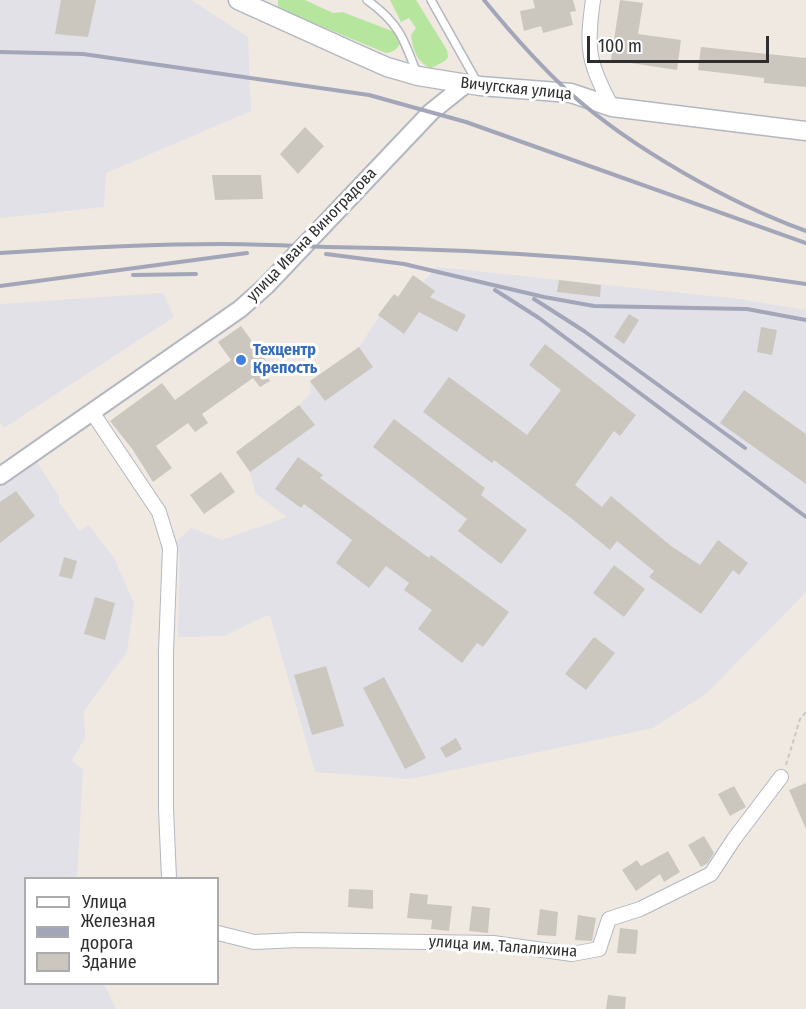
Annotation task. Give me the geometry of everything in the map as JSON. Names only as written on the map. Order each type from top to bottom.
[{"type":"main road","name":"Вичугская улица","points":[[252,2],[353,52],[387,67],[418,76],[473,85],[571,93],[612,107],[806,131]]},
{"type":"street","points":[[593,0],[589,36],[590,54],[597,80],[612,107]]},
{"type":"street","name":"улица Ивана Виноградова","points":[[0,476],[240,309],[266,286],[431,112],[473,85]]},
{"type":"street","points":[[92,412],[159,512],[170,548],[166,651],[166,809],[169,877]]},
{"type":"street","name":"улица им. Талалихина","points":[[219,933],[254,942],[298,940],[494,943],[572,954],[599,949],[609,919],[640,909],[711,874],[734,839],[781,777]]},
{"type":"lane","points":[[367,0],[403,35],[418,76]]},
{"type":"lane","points":[[431,0],[473,85]]},
{"type":"path","points":[[781,777],[785,771],[800,719],[806,712]]},
{"type":"shaded area","points":[[0,0],[191,0],[248,37],[251,111],[106,173],[104,207],[0,218]]},
{"type":"shaded area","points":[[437,267],[739,299],[806,310],[806,592],[707,693],[653,728],[410,779],[315,772],[270,615],[224,636],[178,637],[180,556],[175,542],[192,528],[222,540],[287,517],[255,493],[250,472],[236,452],[299,405],[311,393],[310,381],[359,347],[394,294],[398,296],[413,275],[423,282]]},
{"type":"shaded area","points":[[163,293],[174,317],[4,428],[0,422],[0,304]]},
{"type":"shaded area","points":[[36,461],[59,496],[59,502],[79,531],[89,525],[114,558],[134,603],[127,652],[84,711],[85,738],[72,760],[83,770],[77,877],[24,877],[24,985],[104,985],[116,1009],[0,1009],[0,487]]},
{"type":"green space","points":[[278,0],[305,0],[333,13],[343,12],[392,31],[400,43],[394,50],[386,53],[282,10],[278,7]]},
{"type":"green space","points":[[390,0],[416,0],[447,50],[448,57],[445,61],[431,68],[422,62],[414,50],[411,35],[416,28],[409,18],[401,22]]},
{"type":"building","points":[[61,0],[96,0],[88,37],[55,34]]},
{"type":"building","points":[[533,0],[573,0],[576,11],[570,12],[573,25],[543,33],[541,26],[524,31],[520,11],[535,8]]},
{"type":"building","points":[[620,0],[643,3],[638,34],[681,40],[677,70],[611,60]]},
{"type":"building","points":[[701,47],[806,58],[806,87],[764,83],[764,78],[698,70]]},
{"type":"building","points":[[305,127],[324,146],[298,174],[280,154]]},
{"type":"building","points":[[212,175],[261,175],[263,199],[215,200]]},
{"type":"building","points":[[413,275],[435,291],[430,297],[466,315],[457,332],[419,312],[404,334],[378,315],[394,294],[398,297]]},
{"type":"building","points":[[559,280],[601,285],[600,297],[557,292]]},
{"type":"building","points":[[629,314],[639,320],[624,344],[614,337]]},
{"type":"building","points":[[241,326],[270,366],[263,371],[270,381],[260,387],[253,378],[202,414],[208,423],[195,432],[188,423],[156,446],[172,468],[153,482],[133,450],[110,421],[162,383],[175,400],[231,360],[218,342]]},
{"type":"building","points":[[761,327],[777,330],[772,355],[757,352]]},
{"type":"building","points":[[545,344],[636,415],[620,436],[614,431],[575,485],[602,507],[611,496],[671,546],[700,565],[718,540],[748,563],[739,575],[733,570],[701,614],[649,577],[654,571],[617,541],[610,550],[494,460],[492,463],[423,412],[449,377],[527,435],[561,390],[529,365]]},
{"type":"building","points":[[359,347],[373,367],[325,401],[310,381]]},
{"type":"building","points":[[744,390],[806,434],[806,484],[720,423]]},
{"type":"building","points":[[299,405],[315,425],[250,472],[236,452]]},
{"type":"building","points":[[394,419],[485,488],[481,495],[527,530],[501,564],[458,531],[467,519],[373,447]]},
{"type":"building","points":[[298,457],[323,475],[320,478],[429,558],[431,555],[509,612],[483,647],[477,643],[462,663],[418,629],[432,610],[404,590],[409,583],[386,566],[369,588],[336,563],[352,540],[304,504],[301,508],[275,489]]},
{"type":"building","points":[[221,472],[235,492],[204,514],[190,495]]},
{"type":"building","points":[[16,491],[35,516],[0,543],[0,502]]},
{"type":"building","points":[[64,557],[77,561],[72,579],[59,576]]},
{"type":"building","points":[[614,565],[645,589],[624,617],[593,593]]},
{"type":"building","points":[[95,597],[115,603],[105,640],[84,634]]},
{"type":"building","points":[[594,637],[615,653],[586,690],[565,674]]},
{"type":"building","points":[[326,666],[344,726],[312,735],[294,675]]},
{"type":"building","points":[[384,677],[426,758],[405,769],[363,688]]},
{"type":"building","points":[[456,738],[462,749],[446,758],[440,748]]},
{"type":"building","points":[[806,783],[806,829],[789,790]]},
{"type":"building","points":[[734,786],[746,807],[730,816],[718,794]]},
{"type":"building","points":[[704,836],[714,853],[708,863],[701,867],[688,845]]},
{"type":"building","points":[[668,851],[680,872],[664,882],[660,874],[636,891],[622,870],[637,860],[641,866]]},
{"type":"building","points":[[349,889],[373,890],[373,909],[348,907]]},
{"type":"building","points":[[410,893],[428,895],[427,904],[452,906],[449,931],[431,929],[432,920],[407,918]]},
{"type":"building","points":[[472,906],[490,908],[488,933],[469,931]]},
{"type":"building","points":[[540,909],[558,912],[556,936],[537,935]]},
{"type":"building","points":[[578,915],[596,918],[592,941],[575,940]]},
{"type":"building","points":[[620,928],[638,930],[636,954],[617,953]]},
{"type":"building","points":[[608,995],[626,997],[625,1009],[606,1009]]},
{"type":"railway","points":[[484,0],[559,83],[595,114],[652,154],[714,190],[806,231]]},
{"type":"railway","points":[[0,52],[83,54],[369,95],[466,122],[806,243]]},
{"type":"railway","points":[[0,253],[222,244],[447,250],[627,262],[806,284]]},
{"type":"railway","points":[[0,286],[247,253]]},
{"type":"railway","points":[[326,254],[404,264],[544,297],[594,306],[747,309],[806,320]]},
{"type":"railway","points":[[133,275],[196,274]]},
{"type":"railway","points":[[495,290],[539,318],[806,517]]},
{"type":"railway","points":[[534,299],[584,331],[745,448]]},
{"type":"place","name":"Техцентр Крепость","points":[[241,360]]}]
